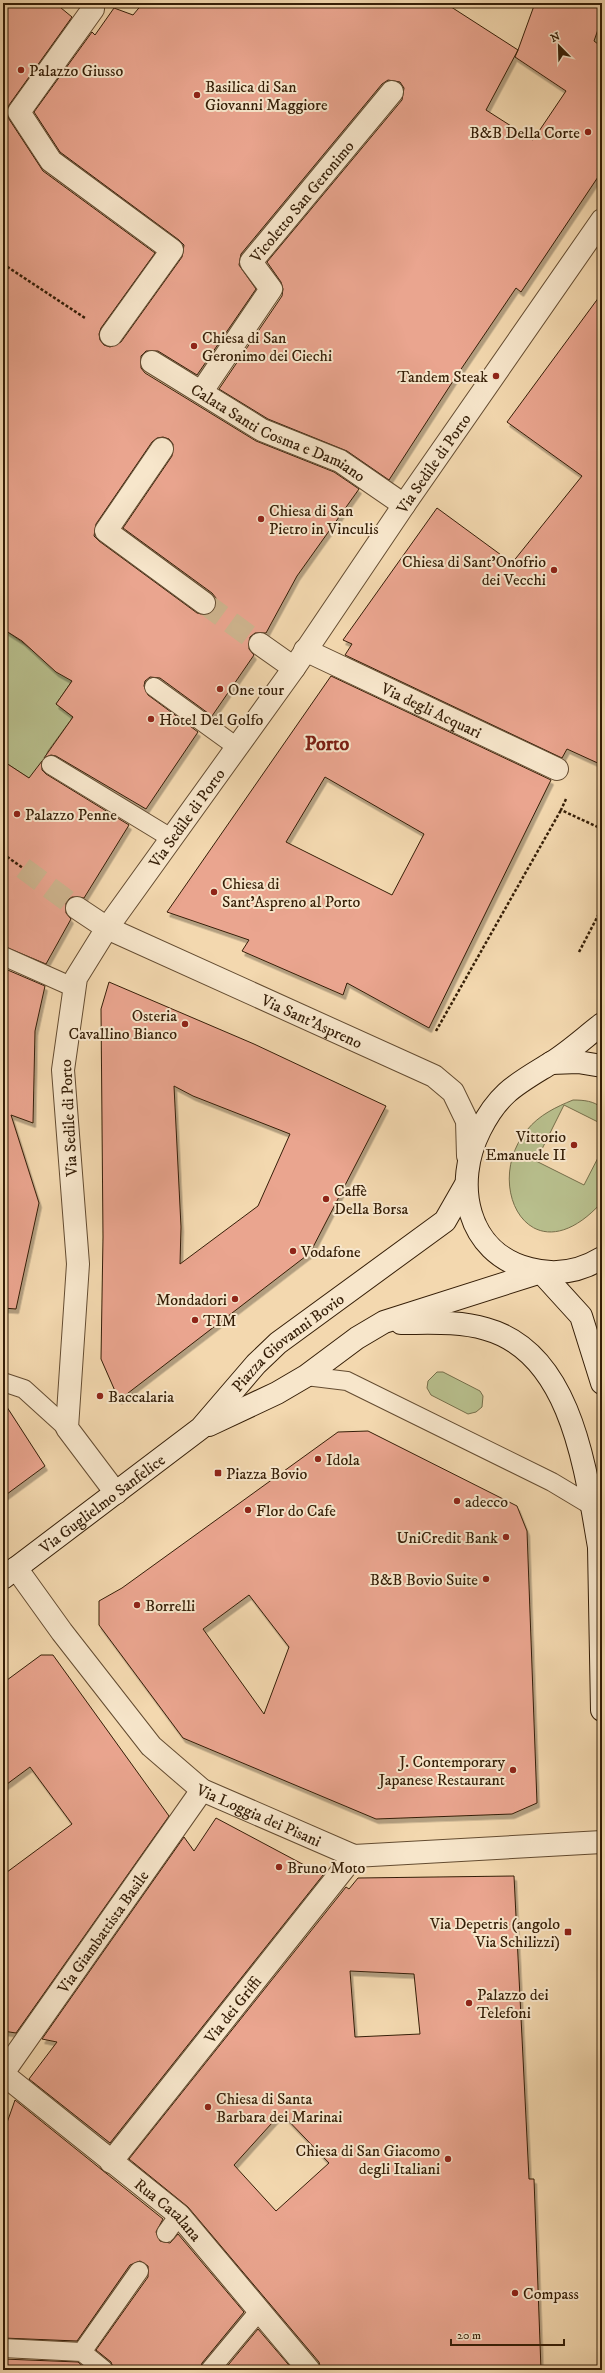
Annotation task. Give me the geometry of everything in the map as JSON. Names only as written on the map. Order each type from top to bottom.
[{"type":"street","points":[[93,9],[19,112],[51,161],[172,250],[111,335]]},
{"type":"street","name":"Vicoletto San Geronimo","points":[[202,391],[271,289],[251,262],[392,92]]},
{"type":"street","name":"Via Sedile di Porto","points":[[67,1428],[78,1264],[63,1070],[76,978],[107,928],[300,659],[404,505],[601,223]]},
{"type":"street","name":"Calata Santi Cosma e Damiano","points":[[152,362],[202,391],[262,430],[340,461],[404,505]]},
{"type":"street","points":[[162,449],[106,530],[204,603]]},
{"type":"street","name":"Via degli Acquari","points":[[260,644],[300,659],[557,768]]},
{"type":"street","name":"Via Sant'Aspreno","points":[[78,908],[107,928],[434,1076],[453,1092],[467,1121],[468,1156]]},
{"type":"street","name":"Piazza Giovanni Bovio","points":[[602,1024],[551,1063],[520,1080],[498,1100],[480,1129],[468,1156],[465,1186],[469,1211],[480,1233],[495,1253],[517,1266],[541,1272],[566,1273],[592,1264],[602,1258]]},
{"type":"street","name":"Piazza Giovanni Bovio","points":[[551,1063],[578,1062],[602,1066]]},
{"type":"street","name":"Piazza Giovanni Bovio","points":[[201,1428],[256,1364],[278,1343],[445,1221],[465,1186]]},
{"type":"street","points":[[541,1272],[581,1316],[602,1383]]},
{"type":"street","name":"Piazza Giovanni Bovio","points":[[201,1428],[277,1393],[306,1376],[357,1338],[384,1322],[541,1272]]},
{"type":"street","points":[[384,1322],[457,1324],[487,1329],[512,1341],[532,1357],[553,1382],[567,1408],[601,1538],[602,1710]]},
{"type":"street","points":[[67,1428],[116,1493]]},
{"type":"street","name":"Via Guglielmo Sanfelice","points":[[10,1573],[201,1428]]},
{"type":"street","name":"Via Loggia dei Pisani","points":[[10,1573],[62,1632],[151,1746],[202,1790],[354,1856],[602,1842]]},
{"type":"street","name":"Via Giambattista Basile","points":[[3,2074],[202,1790]]},
{"type":"street","name":"Via dei Griffi","points":[[111,2162],[354,1856]]},
{"type":"street","name":"Rua Catalana","points":[[3,2074],[179,2215],[310,2370]]},
{"type":"lane","points":[[154,687],[237,747]]},
{"type":"lane","points":[[51,765],[171,838]]},
{"type":"lane","points":[[3,956],[75,988]]},
{"type":"lane","points":[[306,1376],[347,1381],[552,1482],[592,1506]]},
{"type":"lane","points":[[3,1382],[24,1389],[67,1428]]},
{"type":"lane","points":[[166,2233],[179,2215]]},
{"type":"lane","points":[[82,2352],[139,2271]]},
{"type":"lane","points":[[210,2370],[260,2310]]},
{"type":"lane","points":[[3,2348],[82,2352],[104,2370]]},
{"type":"path","points":[[3,264],[34,284]]},
{"type":"path","points":[[436,1031],[561,810],[576,779],[557,768]]},
{"type":"path","points":[[561,810],[602,829]]},
{"type":"path","points":[[3,854],[23,868]]},
{"type":"path","points":[[579,952],[602,908]]},
{"type":"green space","points":[[3,629],[21,641],[72,681],[56,704],[73,717],[48,751],[35,782],[3,761]]},
{"type":"green space","points":[[573,1100],[589,1101],[602,1108],[602,1124],[564,1105],[536,1161],[584,1185],[602,1150],[602,1202],[577,1224],[554,1232],[535,1228],[521,1216],[512,1198],[509,1176],[514,1152],[527,1130],[537,1120],[554,1109]]},
{"type":"green space","points":[[437,1372],[443,1372],[480,1391],[483,1396],[482,1407],[476,1412],[468,1414],[431,1395],[427,1388],[428,1381]]},
{"type":"building","points":[[3,3],[55,3],[72,17],[9,105],[7,111],[9,119],[43,171],[155,253],[101,328],[99,334],[100,340],[104,345],[110,347],[121,342],[182,257],[184,245],[60,152],[34,112],[92,32],[95,35],[114,8],[133,15],[143,3],[445,3],[518,50],[535,3],[602,3],[602,18],[594,41],[602,47],[602,171],[521,292],[516,288],[455,378],[389,480],[347,451],[268,419],[219,389],[282,296],[283,289],[281,282],[267,262],[402,100],[404,88],[400,82],[388,80],[382,84],[241,254],[239,265],[256,289],[197,375],[158,351],[146,351],[141,356],[141,368],[145,373],[256,441],[334,472],[359,489],[297,576],[266,633],[255,633],[250,637],[249,649],[254,655],[212,716],[160,678],[150,677],[145,681],[144,686],[148,695],[198,732],[146,809],[56,756],[51,755],[44,758],[73,717],[56,704],[72,681],[56,672],[22,641],[3,629]],"holes":[[[518,50],[515,57],[566,91],[533,140],[486,110]],[[163,437],[169,439],[173,444],[172,456],[123,528],[212,593],[216,598],[216,605],[214,611],[209,615],[197,613],[94,536],[96,524],[152,442],[157,438]]]},
{"type":"building","points":[[602,293],[602,765],[567,749],[562,758],[345,655],[352,644],[343,640],[437,508],[512,563],[582,476],[507,422]]},
{"type":"building","points":[[331,676],[551,780],[429,1028],[347,983],[343,995],[242,951],[249,940],[167,912]],"holes":[[[325,777],[424,834],[392,895],[286,842]]]},
{"type":"building","points":[[3,761],[29,778],[42,761],[42,770],[46,774],[129,825],[84,898],[72,897],[66,901],[66,913],[71,919],[46,964],[3,946]]},
{"type":"building","points":[[3,968],[45,986],[35,1031],[33,1123],[11,1115],[39,1203],[16,1309],[3,1308]]},
{"type":"building","points":[[109,982],[254,1044],[386,1106],[310,1253],[119,1400],[101,1359],[103,1237],[101,1009]],"holes":[[[174,1086],[193,1096],[290,1134],[258,1206],[180,1264],[181,1227]]]},
{"type":"building","points":[[3,1401],[45,1466],[3,1497]]},
{"type":"building","points":[[368,1431],[517,1506],[527,1531],[537,1803],[512,1814],[376,1819],[183,1738],[99,1625],[99,1601],[122,1588],[338,1432]],"holes":[[[249,1595],[289,1647],[264,1714],[203,1629]]]},
{"type":"building","points":[[41,1655],[53,1655],[169,1816],[16,2033],[3,2031],[3,1875],[72,1824],[30,1767],[3,1787],[3,1683]]},
{"type":"building","points":[[216,1818],[323,1875],[110,2143],[29,2079],[57,2042],[42,2039],[184,1837],[194,1851]]},
{"type":"building","points":[[514,1876],[529,2179],[534,2179],[541,2370],[321,2370],[319,2362],[188,2207],[129,2159],[346,1887],[349,1889],[358,1878]],"holes":[[[350,1971],[414,1974],[420,2034],[355,2037]],[[281,2113],[329,2163],[276,2211],[234,2165]]]},
{"type":"building","points":[[15,2100],[163,2219],[156,2232],[160,2241],[170,2243],[178,2234],[244,2312],[202,2363],[200,2370],[114,2370],[111,2362],[96,2350],[148,2277],[148,2266],[140,2261],[130,2265],[77,2341],[3,2338],[3,2134]]},
{"type":"building","points":[[258,2329],[293,2370],[224,2370]]},
{"type":"building","points":[[3,2359],[78,2362],[87,2370],[3,2370]]},
{"type":"tunnel","points":[[204,603],[260,644]]},
{"type":"tunnel","points":[[23,868],[77,908]]},
{"type":"place","name":"Palazzo Giusso","points":[[21,70]]},
{"type":"place","name":"Basilica di San Giovanni Maggiore","points":[[197,95]]},
{"type":"place","name":"B&B Della Corte","points":[[588,132]]},
{"type":"place","name":"Chiesa di San Geronimo dei Ciechi","points":[[194,346]]},
{"type":"place","name":"Tandem Steak","points":[[496,376]]},
{"type":"place","name":"Chiesa di San Pietro in Vinculis","points":[[261,519]]},
{"type":"place","name":"Chiesa di Sant'Onofrio dei Vecchi","points":[[554,570]]},
{"type":"place","name":"One tour","points":[[220,689]]},
{"type":"place","name":"Hotel Del Golfo","points":[[151,719]]},
{"type":"place","name":"Palazzo Penne","points":[[17,814]]},
{"type":"place","name":"Chiesa di Sant'Aspreno al Porto","points":[[214,892]]},
{"type":"place","name":"Osteria Cavallino Bianco","points":[[185,1024]]},
{"type":"place","name":"Vittorio Emanuele II","points":[[574,1145]]},
{"type":"place","name":"Caffè Della Borsa","points":[[326,1199]]},
{"type":"place","name":"Vodafone","points":[[293,1251]]},
{"type":"place","name":"Mondadori","points":[[235,1299]]},
{"type":"place","name":"TIM","points":[[195,1320]]},
{"type":"place","name":"Baccalaria","points":[[100,1396]]},
{"type":"place","name":"Idola","points":[[318,1459]]},
{"type":"place","name":"Piazza Bovio","points":[[218,1473]]},
{"type":"place","name":"adecco","points":[[457,1501]]},
{"type":"place","name":"Flor do Cafe","points":[[248,1510]]},
{"type":"place","name":"UniCredit Bank","points":[[506,1537]]},
{"type":"place","name":"B&B Bovio Suite","points":[[486,1579]]},
{"type":"place","name":"Borrelli","points":[[137,1605]]},
{"type":"place","name":"J. Contemporary Japanese Restaurant","points":[[513,1770]]},
{"type":"place","name":"Bruno Moto","points":[[279,1867]]},
{"type":"place","name":"Via Depetris (angolo Via Schilizzi)","points":[[568,1932]]},
{"type":"place","name":"Palazzo dei Telefoni","points":[[469,2003]]},
{"type":"place","name":"Chiesa di Santa Barbara dei Marinai","points":[[208,2107]]},
{"type":"place","name":"Chiesa di San Giacomo degli Italiani","points":[[448,2159]]},
{"type":"place","name":"Compass","points":[[515,2293]]},
{"type":"district","name":"Porto","points":[[327,743]]}]
